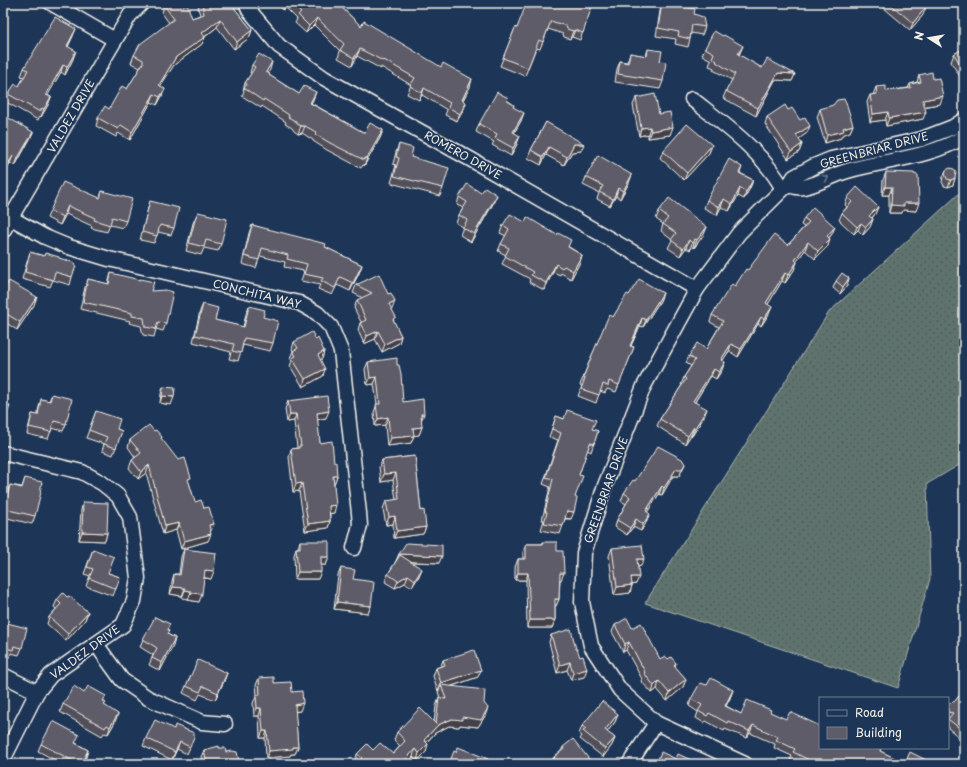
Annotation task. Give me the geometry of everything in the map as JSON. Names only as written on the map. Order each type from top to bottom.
[{"type":"street","points":[[51,3],[115,40]]},
{"type":"street","name":"VALDEZ DRIVE","points":[[3,231],[130,15],[142,3]]},
{"type":"street","name":"ROMERO DRIVE","points":[[246,3],[249,10],[279,46],[324,78],[470,159],[697,289]]},
{"type":"street","points":[[692,99],[751,148],[786,187]]},
{"type":"street","name":"GREENBRIAR DRIVE","points":[[745,764],[656,723],[620,690],[591,646],[582,602],[584,553],[604,488],[644,386],[697,289],[739,233],[786,187],[794,177],[814,166],[831,159],[922,139],[953,127],[964,120]]},
{"type":"street","name":"GREENBRIAR DRIVE","points":[[786,187],[798,188],[847,171],[944,148],[964,137]]},
{"type":"street","name":"CONCHITA WAY","points":[[11,218],[46,237],[69,247],[109,259],[299,303],[317,313],[331,327],[341,351],[360,525],[354,548]]},
{"type":"street","name":"VALDEZ DRIVE","points":[[3,453],[82,472],[102,483],[118,496],[130,517],[138,578],[134,601],[123,625],[51,675],[37,692],[3,760]]},
{"type":"street","points":[[96,644],[122,680],[148,698],[202,722],[225,724]]},
{"type":"street","points":[[3,675],[37,692]]},
{"type":"street","points":[[629,764],[656,723]]},
{"type":"green space","points":[[964,189],[964,462],[927,484],[930,579],[898,688],[645,603],[829,312]]},
{"type":"building","points":[[167,3],[181,3],[184,6],[187,4],[192,18],[204,14],[202,3],[232,3],[252,30],[237,42],[220,19],[202,33],[205,37],[176,57],[159,85],[165,89],[160,97],[154,94],[132,132],[121,125],[118,129],[98,118],[105,106],[109,109],[122,86],[127,89],[143,63],[143,60],[134,55],[140,44],[174,19],[164,5]]},
{"type":"building","points":[[291,3],[337,3],[361,26],[364,21],[441,67],[443,63],[472,79],[462,100],[466,103],[460,114],[448,107],[450,103],[424,88],[422,93],[410,86],[415,78],[384,60],[383,61],[360,49],[354,58],[340,50],[344,44],[317,18],[309,26],[298,15],[301,13]]},
{"type":"building","points":[[538,3],[593,3],[583,33],[567,29],[566,26],[551,21],[543,42],[539,40],[528,68],[503,58],[525,7],[528,8]]},
{"type":"building","points":[[662,3],[695,9],[694,14],[703,17],[705,27],[692,25],[690,39],[678,36],[679,32],[658,28]]},
{"type":"building","points":[[889,3],[921,3],[926,7],[913,23]]},
{"type":"building","points":[[55,17],[76,29],[67,46],[76,51],[67,67],[63,65],[46,95],[51,97],[44,109],[42,108],[40,112],[8,94],[15,84],[19,86],[28,70],[24,68]]},
{"type":"building","points":[[714,31],[743,46],[738,54],[762,68],[767,59],[795,74],[778,73],[758,108],[726,91],[735,74],[716,62],[717,61],[712,58],[714,53],[705,48]]},
{"type":"building","points":[[964,48],[964,71],[954,54]]},
{"type":"building","points":[[648,49],[662,51],[660,61],[666,62],[663,81],[618,74],[620,61],[628,63],[630,53],[647,56]]},
{"type":"building","points":[[259,54],[272,62],[266,72],[270,74],[269,75],[299,94],[304,86],[316,92],[310,103],[363,132],[365,132],[370,123],[383,130],[367,158],[364,160],[330,143],[315,134],[316,132],[305,126],[297,124],[288,117],[289,115],[264,99],[263,101],[244,88],[247,84],[245,83],[255,67],[252,65]]},
{"type":"building","points":[[932,72],[933,79],[939,78],[943,96],[923,100],[926,112],[889,118],[888,112],[873,114],[870,95],[877,94],[876,87],[886,86],[886,91],[911,88],[910,84],[921,82],[919,75]]},
{"type":"building","points":[[497,92],[508,98],[506,100],[514,105],[513,107],[524,113],[513,132],[520,136],[513,148],[495,138],[497,134],[479,124]]},
{"type":"building","points":[[655,94],[659,114],[670,112],[673,127],[651,131],[650,127],[641,128],[636,98]]},
{"type":"building","points":[[844,99],[853,125],[843,128],[844,131],[827,135],[820,109],[833,105],[837,100]]},
{"type":"building","points":[[785,105],[788,110],[792,108],[800,120],[805,117],[810,126],[796,135],[802,144],[791,152],[767,117]]},
{"type":"building","points":[[7,117],[33,132],[18,158],[13,156],[3,172],[3,124]]},
{"type":"building","points":[[546,122],[584,144],[574,144],[567,157],[549,147],[543,157],[531,150]]},
{"type":"building","points":[[687,124],[712,145],[687,173],[663,151]]},
{"type":"building","points":[[399,144],[413,148],[411,157],[449,168],[443,188],[394,176],[399,158],[396,157]]},
{"type":"building","points":[[598,155],[632,175],[623,191],[618,188],[613,199],[599,192],[603,186],[586,177]]},
{"type":"building","points":[[729,159],[742,167],[739,173],[753,180],[746,192],[740,188],[732,204],[724,199],[719,207],[707,200]]},
{"type":"building","points":[[950,168],[954,169],[956,173],[955,178],[951,180],[947,179],[945,174],[946,170]]},
{"type":"building","points":[[886,172],[914,173],[918,175],[919,203],[904,203],[904,206],[891,205],[892,187],[885,187]]},
{"type":"building","points":[[63,182],[100,198],[102,191],[132,199],[126,221],[112,217],[110,225],[94,220],[95,218],[68,206],[63,217],[50,211]]},
{"type":"building","points":[[467,184],[481,193],[485,187],[497,195],[474,234],[463,228],[467,220],[459,215],[467,202],[459,197]]},
{"type":"building","points":[[857,187],[878,207],[869,216],[873,219],[866,227],[861,223],[857,227],[842,213],[852,202],[848,197]]},
{"type":"building","points":[[669,198],[707,227],[697,240],[695,239],[692,243],[689,240],[683,249],[671,240],[676,233],[663,224],[668,218],[659,211]]},
{"type":"building","points":[[150,201],[179,208],[174,228],[160,225],[157,236],[142,232]]},
{"type":"building","points":[[813,207],[835,227],[827,236],[830,239],[818,251],[808,242],[795,260],[797,262],[788,275],[785,273],[766,303],[772,307],[764,319],[761,317],[741,349],[731,344],[721,360],[725,362],[719,372],[714,369],[693,401],[707,409],[695,428],[694,427],[688,436],[660,419],[686,379],[684,377],[695,360],[689,356],[697,343],[706,349],[723,321],[712,315],[732,284],[735,286],[746,269],[748,270],[774,235],[788,245],[809,222],[804,218]]},
{"type":"building","points":[[198,212],[227,219],[221,244],[206,240],[204,247],[189,243]]},
{"type":"building","points":[[510,214],[525,222],[527,217],[557,235],[558,233],[571,240],[568,247],[582,255],[573,271],[564,266],[562,268],[556,264],[546,283],[531,275],[533,272],[505,256],[509,248],[501,244],[509,229],[503,225]]},
{"type":"building","points":[[252,225],[326,244],[325,247],[362,265],[353,283],[340,277],[335,288],[321,281],[323,278],[304,274],[307,264],[287,259],[288,255],[262,248],[259,260],[244,256]]},
{"type":"building","points":[[30,252],[44,256],[45,253],[75,263],[74,265],[76,266],[72,277],[55,272],[53,280],[25,272]]},
{"type":"building","points":[[111,273],[154,282],[151,291],[166,290],[173,292],[166,323],[158,322],[156,329],[145,327],[144,318],[132,316],[132,313],[83,302],[88,279],[109,284]]},
{"type":"building","points":[[842,273],[849,278],[843,287],[836,281]]},
{"type":"building","points":[[379,274],[388,294],[391,293],[395,301],[389,304],[396,317],[393,319],[401,336],[385,344],[378,331],[367,336],[360,323],[366,320],[357,300],[372,293],[356,285]]},
{"type":"building","points":[[639,279],[663,293],[646,320],[642,318],[630,346],[634,347],[619,385],[609,381],[608,386],[603,384],[599,395],[581,389],[585,378],[583,378],[609,315],[613,317],[627,294],[629,295]]},
{"type":"building","points":[[9,281],[37,297],[20,322],[3,312],[3,306],[7,299],[3,296],[3,292]]},
{"type":"building","points":[[203,304],[218,308],[215,320],[244,327],[249,306],[265,310],[263,317],[278,321],[273,343],[244,338],[241,353],[232,351],[234,344],[195,335]]},
{"type":"building","points":[[312,332],[316,340],[318,338],[324,351],[318,355],[325,369],[305,379],[292,358],[296,356],[293,351],[298,348],[294,342]]},
{"type":"building","points":[[397,358],[397,365],[399,365],[401,374],[403,402],[423,399],[424,414],[421,414],[422,427],[413,428],[414,436],[390,438],[388,417],[378,419],[376,404],[380,404],[377,377],[370,378],[368,362]]},
{"type":"building","points":[[163,387],[175,388],[174,397],[162,396]]},
{"type":"building","points":[[52,394],[72,399],[66,424],[54,421],[51,432],[29,427],[32,414],[38,415],[41,399],[50,401]]},
{"type":"building","points":[[327,396],[329,411],[317,413],[320,443],[332,441],[337,476],[333,476],[336,505],[329,506],[330,521],[308,524],[302,483],[296,484],[291,449],[299,448],[299,446],[301,446],[296,414],[290,414],[288,401]]},
{"type":"building","points":[[3,404],[10,406],[3,424]]},
{"type":"building","points":[[567,410],[596,420],[592,429],[598,431],[594,444],[590,443],[579,475],[583,476],[575,497],[577,498],[574,512],[567,511],[563,526],[544,523],[547,512],[545,512],[553,479],[546,477],[561,433],[552,429],[556,416],[564,419]]},
{"type":"building","points":[[96,411],[120,419],[117,429],[122,431],[116,448],[104,444],[107,437],[89,430]]},
{"type":"building","points":[[149,425],[162,437],[161,438],[178,460],[185,458],[191,478],[188,479],[195,502],[201,500],[204,508],[209,507],[214,524],[209,525],[211,534],[184,541],[179,523],[165,526],[149,465],[141,472],[132,460],[141,453],[130,440]]},
{"type":"building","points":[[658,446],[682,459],[685,464],[682,469],[676,469],[664,488],[662,486],[646,511],[650,514],[643,524],[636,519],[630,528],[617,520],[630,497],[624,493],[633,480],[635,481]]},
{"type":"building","points":[[415,456],[421,511],[424,510],[426,527],[397,531],[395,516],[389,517],[386,501],[399,499],[396,473],[384,474],[382,460]]},
{"type":"building","points":[[25,478],[42,482],[35,516],[4,509],[10,485],[22,488]]},
{"type":"building","points":[[83,502],[108,503],[107,533],[82,532]]},
{"type":"building","points":[[300,541],[329,541],[329,557],[321,557],[321,572],[298,572],[296,548],[300,548]]},
{"type":"building","points":[[543,542],[557,542],[557,551],[563,551],[564,573],[560,573],[559,599],[555,599],[555,620],[530,620],[528,573],[518,573],[518,559],[526,559],[526,544],[543,544]]},
{"type":"building","points":[[406,543],[442,545],[442,556],[399,554]]},
{"type":"building","points":[[642,545],[644,559],[637,559],[639,577],[631,577],[632,585],[617,587],[612,548]]},
{"type":"building","points":[[93,549],[114,557],[108,573],[120,577],[116,589],[89,578],[93,569],[87,567]]},
{"type":"building","points":[[184,549],[216,553],[214,571],[205,570],[202,594],[191,593],[191,591],[185,590],[185,588],[173,587],[174,574],[180,575]]},
{"type":"building","points":[[400,555],[422,569],[415,580],[408,575],[398,581],[388,574]]},
{"type":"building","points":[[341,568],[355,570],[353,579],[374,582],[371,606],[337,602]]},
{"type":"building","points":[[63,593],[67,597],[69,596],[88,612],[68,634],[49,617],[61,604],[57,600]]},
{"type":"building","points":[[155,617],[170,624],[167,634],[175,638],[162,663],[152,658],[157,648],[143,639]]},
{"type":"building","points":[[627,618],[632,628],[641,623],[660,659],[665,656],[668,659],[671,657],[676,663],[674,665],[686,679],[669,693],[659,681],[654,686],[644,673],[645,672],[629,642],[625,644],[615,625]]},
{"type":"building","points":[[3,622],[27,628],[22,648],[14,646],[13,650],[3,647]]},
{"type":"building","points":[[571,629],[576,649],[580,657],[583,656],[587,669],[573,673],[570,662],[560,665],[551,635]]},
{"type":"building","points":[[474,650],[481,670],[441,683],[436,668],[445,665],[443,660]]},
{"type":"building","points":[[198,660],[227,673],[218,693],[203,686],[200,692],[186,686]]},
{"type":"building","points":[[274,677],[274,683],[291,682],[292,692],[302,691],[303,703],[295,705],[298,747],[293,747],[293,749],[269,751],[267,731],[263,731],[261,708],[257,708],[256,695],[260,695],[259,678]]},
{"type":"building","points":[[711,678],[733,690],[725,706],[741,714],[747,700],[771,710],[770,712],[786,719],[790,712],[819,726],[819,749],[881,749],[880,751],[905,763],[910,752],[930,762],[929,764],[817,764],[793,752],[795,749],[776,740],[778,737],[753,725],[749,731],[728,721],[727,723],[709,713],[707,716],[698,711],[702,705],[691,699],[700,683],[707,685]]},
{"type":"building","points":[[441,685],[485,690],[484,703],[488,708],[481,720],[462,717],[462,720],[452,719],[438,725],[424,740],[428,744],[419,753],[415,749],[402,764],[357,764],[362,758],[357,754],[367,744],[373,750],[380,743],[393,754],[405,741],[397,732],[420,708],[436,724],[439,698],[446,699]]},
{"type":"building","points":[[74,686],[84,693],[88,686],[106,696],[103,701],[106,703],[104,705],[118,714],[110,727],[107,725],[105,728],[63,704]]},
{"type":"building","points":[[964,690],[963,731],[949,720],[953,713],[949,712],[949,704],[955,701]]},
{"type":"building","points":[[602,701],[618,714],[605,730],[615,738],[605,749],[583,731],[586,729],[582,726]]},
{"type":"building","points":[[155,720],[174,729],[175,725],[194,733],[190,747],[180,742],[175,752],[146,738]]},
{"type":"building","points":[[53,721],[79,735],[75,743],[88,750],[81,764],[41,744]]},
{"type":"building","points":[[573,739],[593,764],[553,764],[551,761],[555,758],[554,757]]},
{"type":"building","points":[[219,746],[219,748],[225,748],[226,752],[237,752],[239,761],[241,761],[242,764],[207,764],[204,750]]},
{"type":"building","points":[[458,747],[488,759],[486,764],[449,764],[454,751],[456,752]]},
{"type":"building","points":[[661,752],[676,759],[678,754],[691,760],[689,763],[690,764],[656,764]]}]
